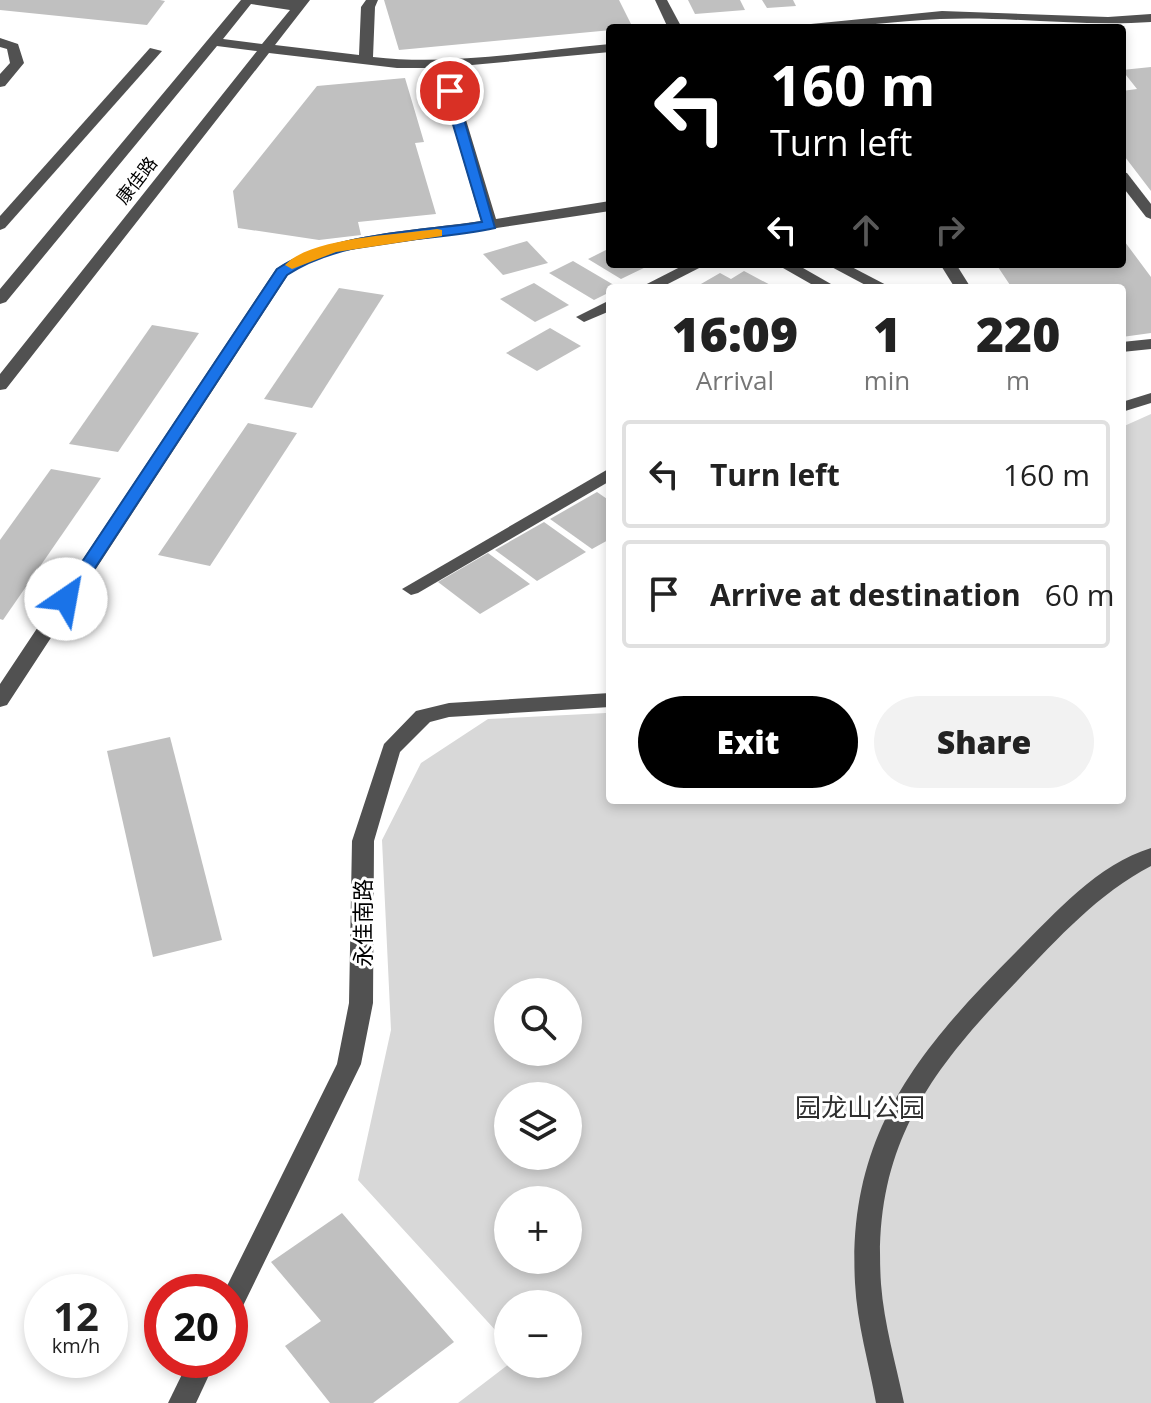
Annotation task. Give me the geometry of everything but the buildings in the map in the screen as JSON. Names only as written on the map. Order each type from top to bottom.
[{"type":"street","points":[[248,0],[302,4]]},
{"type":"street","name":"康佳路","points":[[1,296],[248,0]]},
{"type":"street","points":[[366,60],[368,7],[372,0]]},
{"type":"street","points":[[661,0],[673,24]]},
{"type":"street","name":"康佳路","points":[[0,385],[302,4]]},
{"type":"street","points":[[851,24],[942,15],[1108,21],[1151,18]]},
{"type":"street","points":[[1002,16],[1008,24]]},
{"type":"street","points":[[0,42],[13,47],[17,63],[0,83]]},
{"type":"street","points":[[214,42],[366,60],[442,64],[606,48]]},
{"type":"street","points":[[0,225],[155,51]]},
{"type":"street","points":[[442,64],[490,225]]},
{"type":"street","points":[[1126,181],[1151,214]]},
{"type":"street","points":[[0,700],[282,272],[305,257],[335,248],[606,207]]},
{"type":"street","points":[[656,284],[690,268]]},
{"type":"street","points":[[792,268],[822,284]]},
{"type":"street","points":[[842,268],[876,284]]},
{"type":"street","points":[[584,317],[606,307]]},
{"type":"street","points":[[1126,347],[1151,344]]},
{"type":"street","points":[[411,589],[606,475]]},
{"type":"street","name":"永佳南路","points":[[246,1274],[349,1064],[361,1003],[363,841],[391,749],[423,716],[449,710],[606,700]]},
{"type":"street","points":[[890,1403],[868,1283],[870,1216],[881,1151],[908,1093],[957,1026],[1077,906],[1131,865],[1151,856]]},
{"type":"street","points":[[182,1403],[194,1378]]},
{"type":"green space","name":"园龙山公园","points":[[1151,414],[1151,1403],[458,1403],[494,1375],[494,1378],[582,1378],[582,1290],[494,1290],[494,1329],[358,1180],[391,1030],[382,840],[421,763],[488,719],[606,713],[606,804],[1126,804],[1126,425]]},
{"type":"slow traffic","points":[[292,265],[305,257],[335,248],[437,233]]},
{"type":"route","points":[[66,599],[282,272],[305,257],[335,248],[490,225],[450,91]]}]
